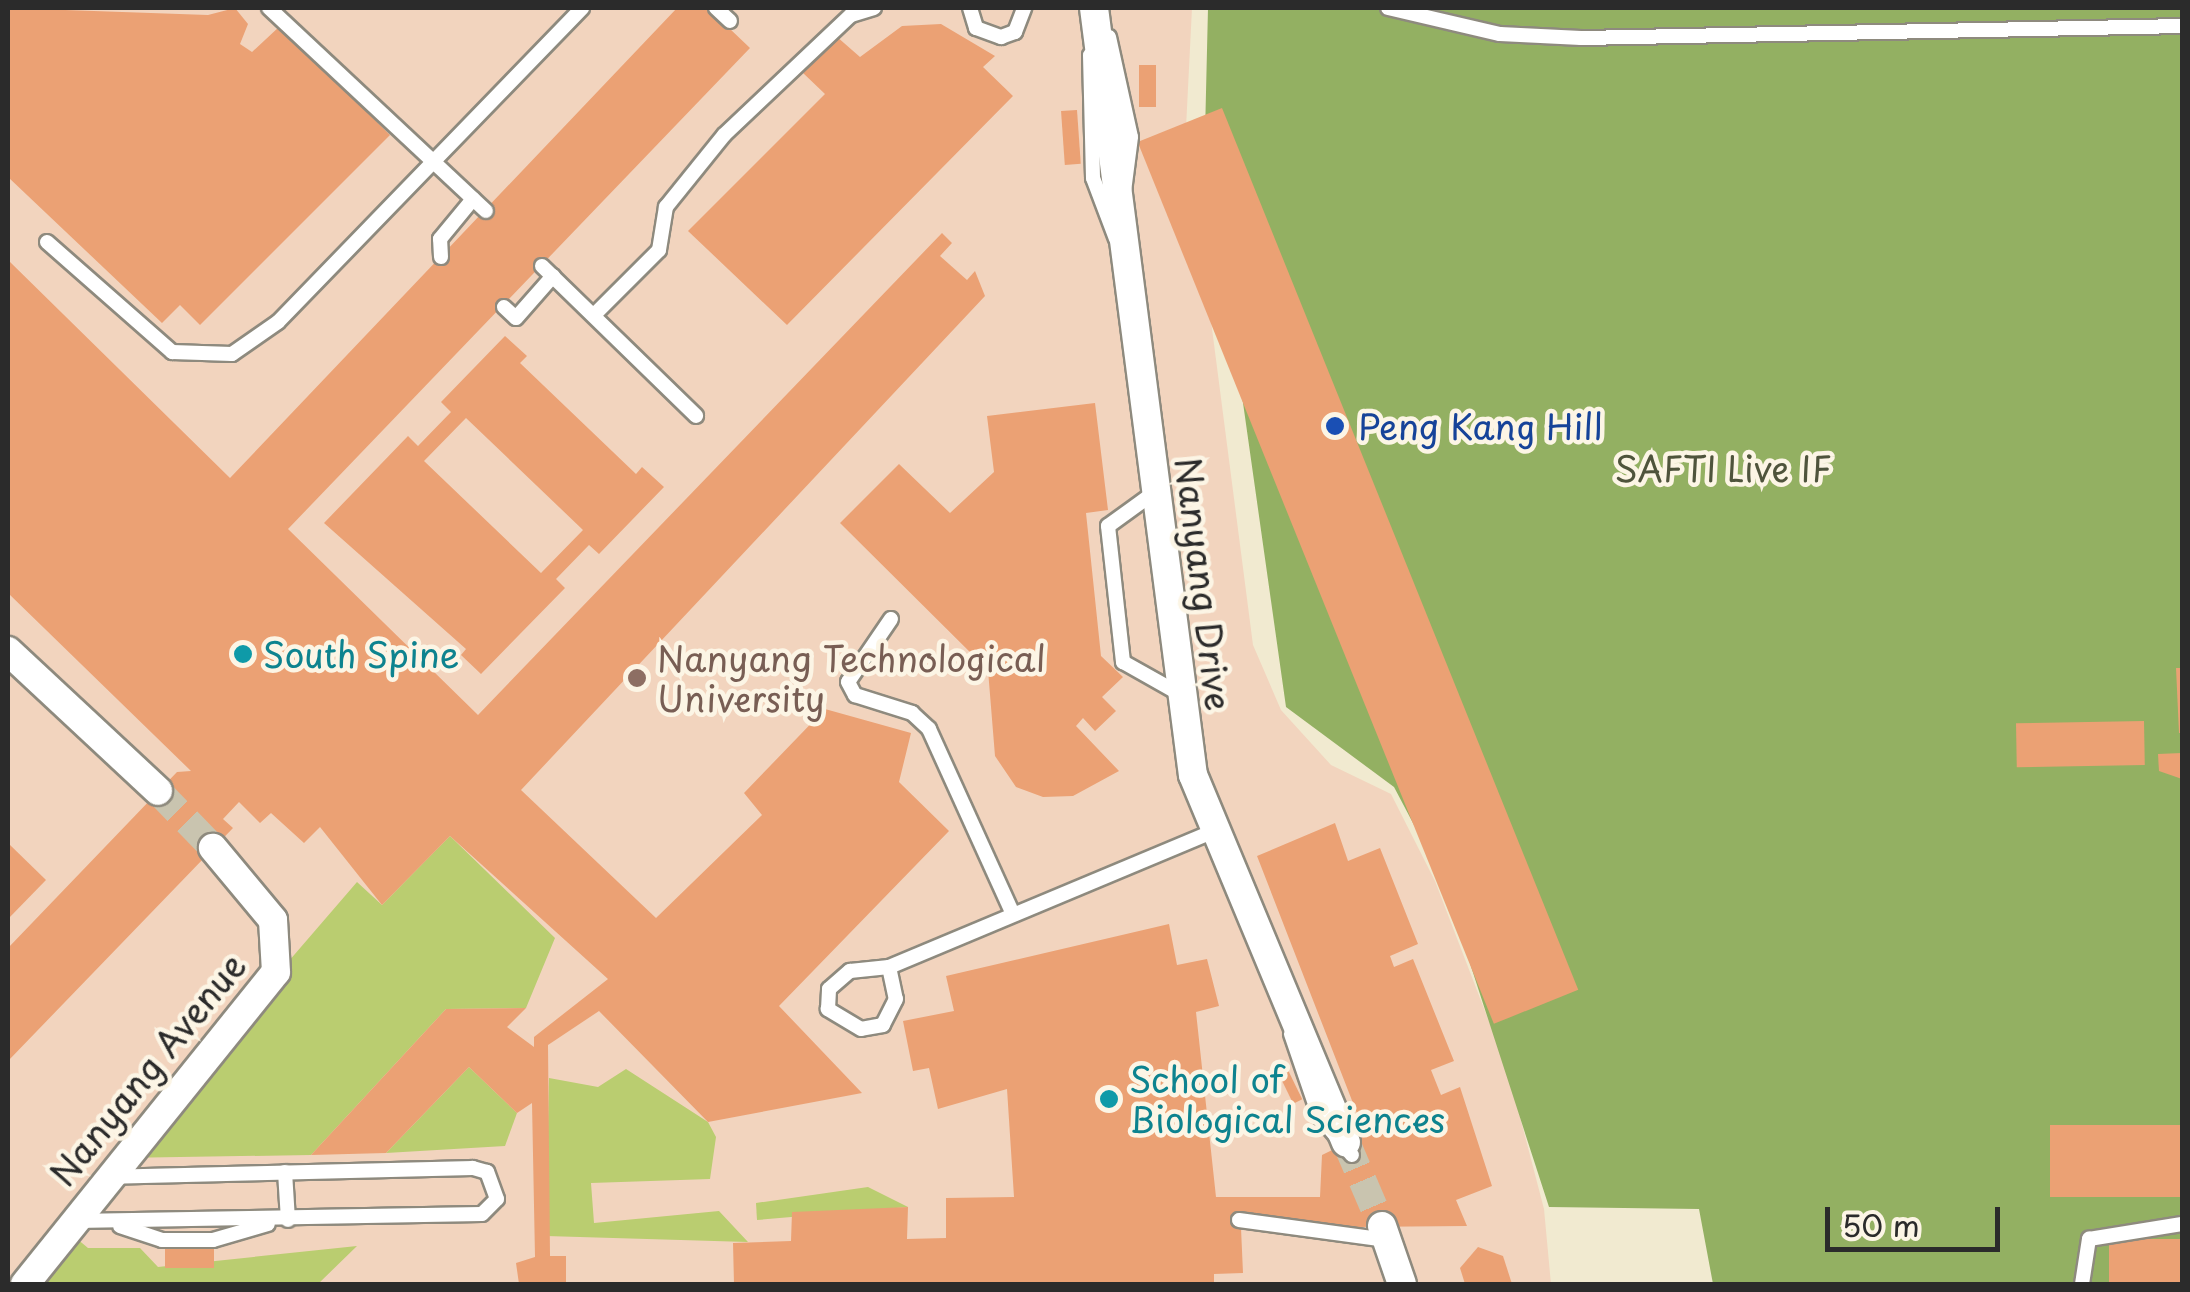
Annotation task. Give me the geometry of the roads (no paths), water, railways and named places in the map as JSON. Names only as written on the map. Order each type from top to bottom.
[{"type":"street","name":"Nanyang Drive","points":[[1096,12],[1178,693],[1212,832],[1349,1148]]},
{"type":"street","points":[[8,651],[158,791]]},
{"type":"street","name":"Nanyang Avenue","points":[[25,1284],[103,1177],[279,964],[273,920],[213,848]]},
{"type":"street","points":[[1385,1233],[1402,1284]]},
{"type":"lane","points":[[269,8],[486,211]]},
{"type":"lane","points":[[47,242],[140,332],[172,352],[208,359],[255,343],[582,8]]},
{"type":"lane","points":[[716,8],[730,20]]},
{"type":"lane","points":[[594,315],[659,250],[666,208],[724,135],[852,15],[874,8]]},
{"type":"lane","points":[[968,8],[976,28],[1002,38],[1014,32],[1024,8]]},
{"type":"lane","points":[[1388,8],[1500,34],[1581,38],[2182,26]]},
{"type":"lane","points":[[1096,12],[1090,150],[1124,258]]},
{"type":"lane","points":[[442,257],[440,239],[473,199]]},
{"type":"lane","points":[[504,308],[516,318],[547,271],[696,416]]},
{"type":"lane","points":[[1155,492],[1108,526],[1123,662],[1178,693]]},
{"type":"lane","points":[[891,619],[848,682],[855,695],[912,713],[929,729],[1013,914]]},
{"type":"lane","points":[[890,967],[896,999],[883,1025],[860,1029],[828,1008],[838,978],[890,967],[1212,832]]},
{"type":"lane","points":[[71,1221],[482,1214],[497,1198],[487,1172],[473,1168],[103,1177]]},
{"type":"lane","points":[[285,1172],[288,1220]]},
{"type":"lane","points":[[1239,1220],[1385,1233]]},
{"type":"lane","points":[[2082,1284],[2089,1238],[2182,1224]]},
{"type":"tunnel","points":[[158,791],[213,848]]},
{"type":"tunnel","points":[[1346,1142],[1382,1226]]},
{"type":"place","name":"Peng Kang Hill","points":[[1335,426]]},
{"type":"place","name":"South Spine","points":[[243,654]]},
{"type":"place","name":"Nanyang Technological University","points":[[637,678]]},
{"type":"place","name":"School of Biological Sciences","points":[[1109,1099]]},
{"type":"park label","name":"SAFTI Live IF","points":[[1723,468]]}]
